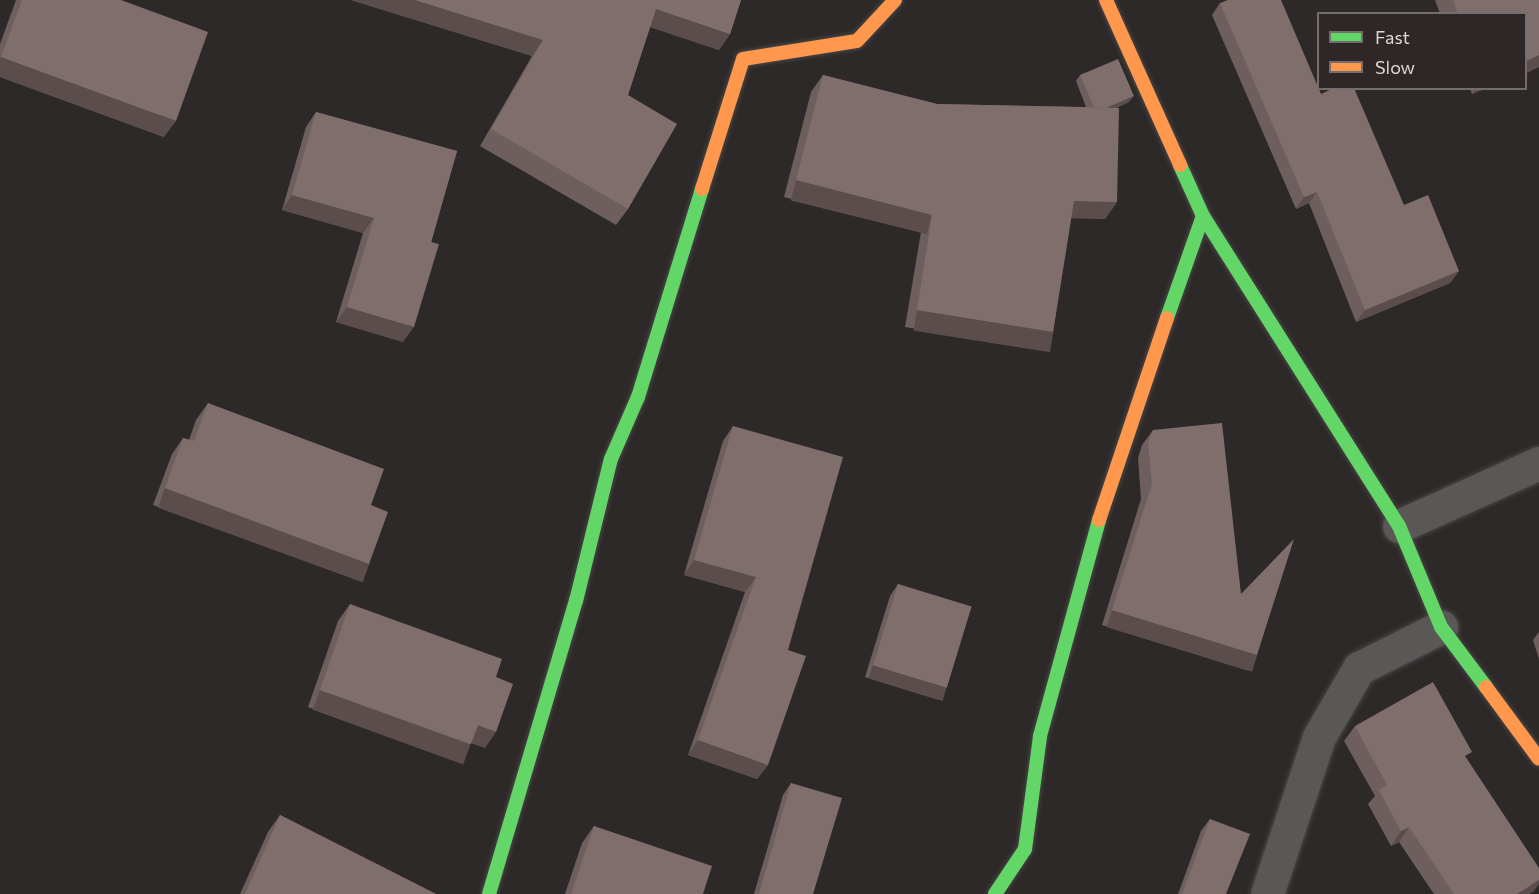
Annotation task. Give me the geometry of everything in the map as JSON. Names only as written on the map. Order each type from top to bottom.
[{"type":"street","points":[[489,894],[576,601],[611,459],[638,397],[743,59],[856,41],[894,0]]},
{"type":"street","points":[[1106,0],[1203,216],[1399,526],[1441,627],[1539,759]]},
{"type":"street","points":[[995,894],[1025,849],[1040,736],[1110,482],[1203,216]]},
{"type":"street","points":[[1399,526],[1539,463]]},
{"type":"street","points":[[1267,894],[1319,737],[1359,668],[1441,627]]},
{"type":"building","points":[[22,0],[121,0],[208,32],[176,121],[1,57]]},
{"type":"building","points":[[415,0],[741,0],[730,34],[656,9],[628,95],[677,124],[628,209],[491,129],[543,40]]},
{"type":"building","points":[[1228,0],[1281,0],[1317,85],[1317,90],[1321,94],[1330,90],[1355,90],[1404,205],[1428,195],[1459,271],[1365,310],[1317,192],[1304,197],[1220,3]]},
{"type":"building","points":[[1453,0],[1539,0],[1539,55],[1527,61],[1527,12],[1457,12]]},
{"type":"building","points":[[1118,59],[1134,96],[1106,108],[1094,107],[1080,75]]},
{"type":"building","points":[[823,75],[937,104],[1119,108],[1117,202],[1074,201],[1053,332],[917,310],[932,215],[796,180]]},
{"type":"building","points":[[316,112],[457,151],[431,242],[439,244],[414,327],[347,307],[374,218],[292,195]]},
{"type":"building","points":[[208,403],[384,469],[371,505],[388,512],[369,564],[165,488],[183,438],[194,441]]},
{"type":"building","points":[[1222,423],[1241,594],[1294,539],[1257,655],[1112,610],[1152,484],[1148,442],[1153,430]]},
{"type":"building","points":[[733,426],[843,457],[788,650],[806,656],[768,765],[698,740],[756,577],[694,560]]},
{"type":"building","points":[[898,584],[972,607],[947,688],[873,665]]},
{"type":"building","points":[[350,604],[502,659],[496,677],[513,684],[496,732],[478,725],[471,744],[320,690]]},
{"type":"building","points":[[1433,682],[1472,752],[1465,756],[1539,868],[1539,880],[1517,894],[1454,894],[1409,827],[1401,831],[1379,790],[1387,785],[1355,726]]},
{"type":"building","points":[[791,783],[842,798],[813,894],[759,894]]},
{"type":"building","points":[[280,815],[436,894],[245,894]]},
{"type":"building","points":[[1210,819],[1250,834],[1226,894],[1182,894]]},
{"type":"building","points":[[594,826],[712,866],[703,894],[571,894]]},
{"type":"traffic: fast","points":[[1180,165],[1203,216],[1399,526],[1441,627],[1486,687]]},
{"type":"traffic: fast","points":[[489,894],[576,601],[611,459],[638,397],[702,189]]},
{"type":"traffic: fast","points":[[1167,318],[1203,216]]},
{"type":"traffic: fast","points":[[995,894],[1025,849],[1040,736],[1099,520]]},
{"type":"traffic: slow","points":[[702,189],[743,59],[857,41],[895,0]]},
{"type":"traffic: slow","points":[[1106,0],[1180,165]]},
{"type":"traffic: slow","points":[[1099,520],[1167,318]]},
{"type":"traffic: slow","points":[[1486,687],[1539,759]]}]
